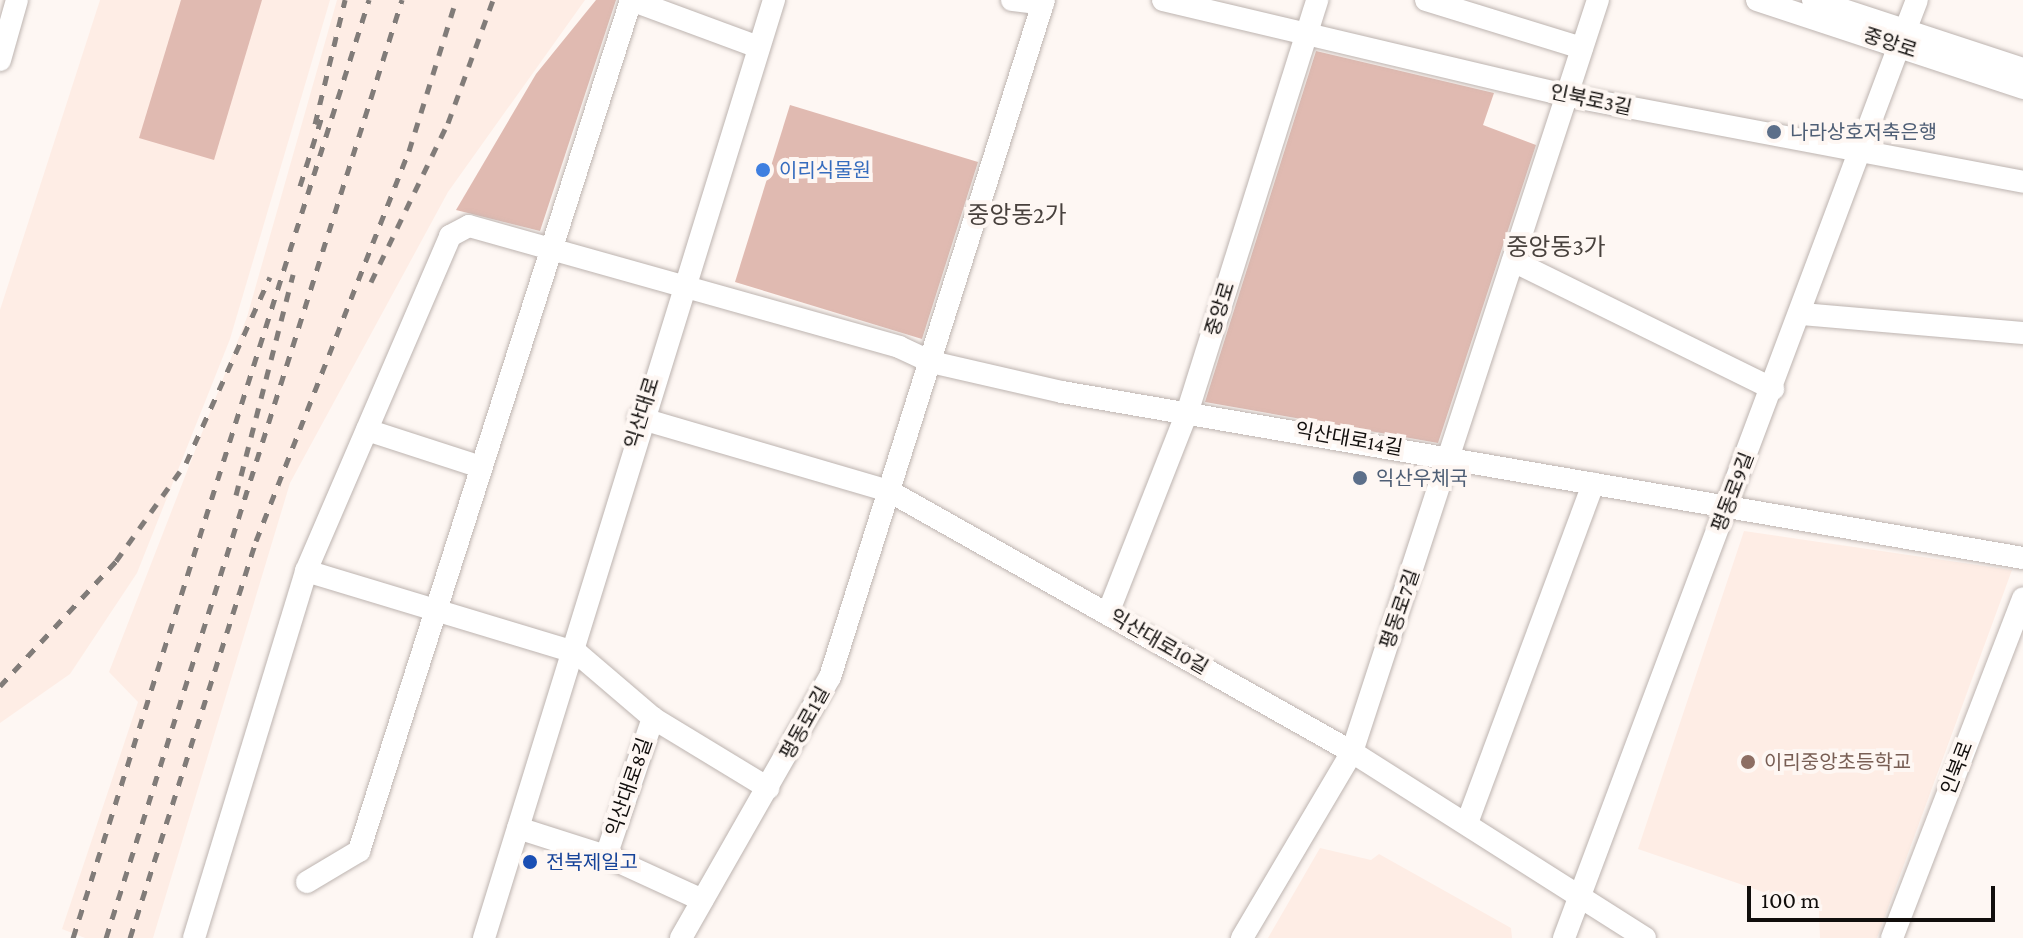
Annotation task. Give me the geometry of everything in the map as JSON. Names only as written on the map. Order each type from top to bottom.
[{"type":"street","points":[[0,60],[17,0]]},
{"type":"street","points":[[307,882],[359,851],[631,0],[758,47]]},
{"type":"street","name":"익산대로","points":[[484,938],[577,653],[639,418],[774,0]]},
{"type":"street","points":[[889,491],[1044,2],[1012,0]]},
{"type":"street","name":"인북로3길","points":[[1163,0],[1307,30],[1564,95],[1860,155],[2023,182]]},
{"type":"street","name":"중앙로","points":[[1108,613],[1188,410],[1317,0]]},
{"type":"street","points":[[1426,0],[1582,48]]},
{"type":"street","name":"평동로7길","points":[[1242,938],[1352,752],[1451,457],[1564,95],[1598,0]]},
{"type":"street","name":"중앙로","points":[[1757,0],[2023,69]]},
{"type":"street","name":"중앙로","points":[[1813,0],[2023,88]]},
{"type":"street","name":"평동로9길","points":[[1564,938],[1917,0]]},
{"type":"street","name":"익산대로14길","points":[[194,938],[306,571],[450,236],[469,226],[683,289],[899,347],[931,362],[1727,509],[2023,558]]},
{"type":"street","points":[[1513,261],[1773,389]]},
{"type":"street","points":[[1801,314],[2023,333]]},
{"type":"street","name":"익산대로10길","points":[[639,418],[889,491],[1352,752],[1645,938]]},
{"type":"street","points":[[367,430],[481,467]]},
{"type":"street","points":[[1467,823],[1593,484]]},
{"type":"street","name":"평동로1길","points":[[681,938],[830,677],[889,491]]},
{"type":"street","points":[[306,571],[577,653]]},
{"type":"street","name":"인북로","points":[[1892,938],[2023,598]]},
{"type":"street","name":"익산대로8길","points":[[577,653],[653,718],[768,788]]},
{"type":"street","name":"익산대로8길","points":[[606,856],[653,718]]},
{"type":"street","points":[[518,828],[606,856],[702,900]]},
{"type":"shaded area","points":[[100,0],[330,0],[230,339],[137,573],[70,674],[0,723],[0,310]]},
{"type":"shaded area","points":[[337,0],[585,0],[448,192],[290,483],[153,938],[85,938],[62,929],[138,702],[109,672],[247,317]]},
{"type":"shaded area","points":[[1744,531],[2012,570],[1877,938],[1820,938],[1819,911],[1638,849]]},
{"type":"shaded area","points":[[1320,848],[1371,860],[1379,854],[1511,928],[1512,938],[1268,938]]},
{"type":"building","points":[[181,0],[262,0],[214,160],[139,138]]},
{"type":"building","points":[[596,0],[616,0],[540,231],[456,210],[536,74]]},
{"type":"building","points":[[1316,51],[1494,93],[1483,125],[1536,145],[1438,443],[1205,402]]},
{"type":"building","points":[[790,105],[978,162],[922,339],[735,282]]},
{"type":"railway","points":[[315,124],[345,0]]},
{"type":"railway","points":[[73,938],[369,0]]},
{"type":"railway","points":[[106,938],[402,0]]},
{"type":"railway","points":[[130,938],[256,541],[409,151],[456,0]]},
{"type":"railway","points":[[371,282],[448,123],[493,0]]},
{"type":"railway","points":[[300,186],[323,113]]},
{"type":"railway","points":[[236,495],[293,274]]},
{"type":"railway","points":[[0,686],[116,561],[186,463],[270,277]]},
{"type":"place","name":"나라상호저축은행","points":[[1774,132]]},
{"type":"place","name":"이리식물원","points":[[763,170]]},
{"type":"place","name":"익산우체국","points":[[1360,478]]},
{"type":"place","name":"이리중앙초등학교","points":[[1748,762]]},
{"type":"place","name":"전북제일고","points":[[530,862]]},
{"type":"district","name":"중앙동2가","points":[[1017,215]]},
{"type":"district","name":"중앙동3가","points":[[1556,247]]}]
